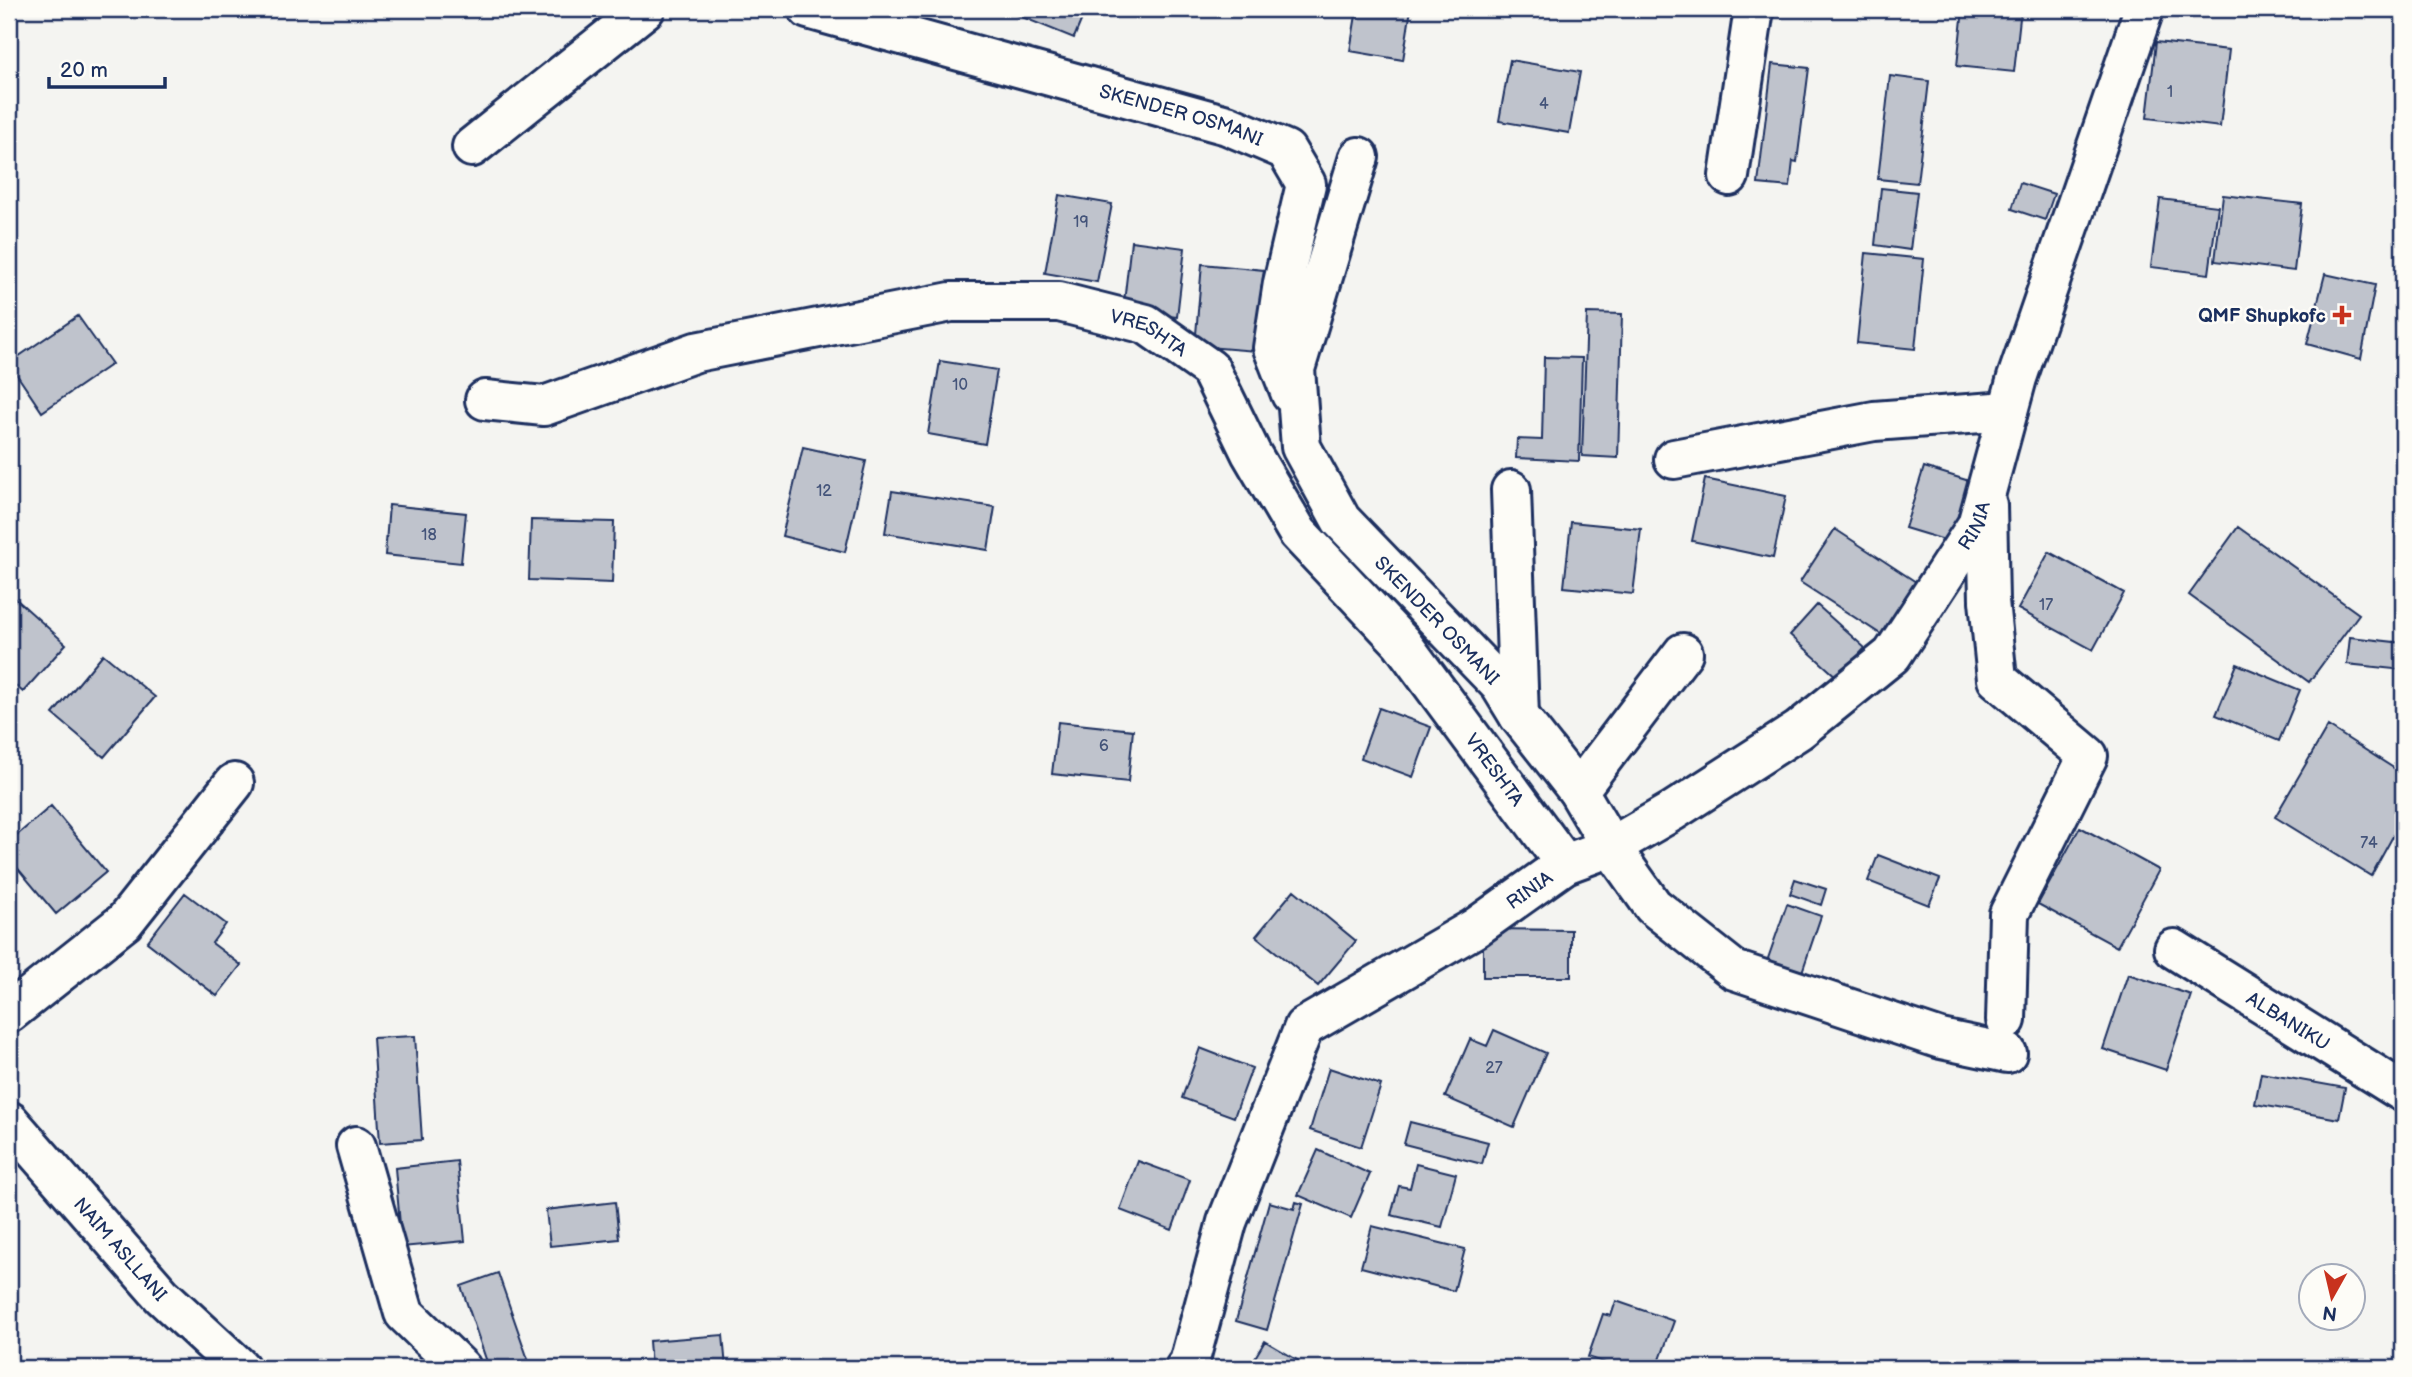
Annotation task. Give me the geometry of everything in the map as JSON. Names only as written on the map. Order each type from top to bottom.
[{"type":"street","points":[[472,148],[645,9]]},
{"type":"street","name":"SKENDER OSMANI","points":[[808,9],[1227,125],[1286,150],[1306,184],[1283,283],[1273,348],[1299,415]]},
{"type":"street","points":[[1729,176],[1754,9]]},
{"type":"street","name":"RINIA","points":[[1185,1368],[1189,1363],[1227,1222],[1304,1027],[1475,928],[1565,864],[1611,847],[1673,811],[1799,730],[1892,655],[1977,525],[2008,411],[2144,9]]},
{"type":"street","name":"SKENDER OSMANI","points":[[1359,157],[1295,369],[1301,447],[1341,520],[1500,685],[1519,716],[1578,791],[1611,847],[1653,906],[1734,970],[1941,1040],[2006,1036]]},
{"type":"street","name":"VRESHTA","points":[[485,400],[544,406],[696,352],[951,302],[1059,302],[1146,324],[1210,369],[1251,453],[1298,533],[1401,642],[1565,864]]},
{"type":"street","points":[[1674,459],[1874,421],[2008,411]]},
{"type":"street","name":"RINIA","points":[[1987,489],[1989,601],[1997,679],[2088,756],[2009,914],[2006,1036]]},
{"type":"street","name":"SKENDER OSMANI","points":[[1511,490],[1519,716]]},
{"type":"street","points":[[1578,791],[1683,653]]},
{"type":"street","points":[[9,1013],[124,922],[234,783]]},
{"type":"street","name":"ALBANIKU","points":[[2174,948],[2403,1092]]},
{"type":"street","name":"NAIM ASLLANI","points":[[9,1121],[162,1296],[240,1368]]},
{"type":"street","points":[[356,1146],[404,1313],[461,1368]]},
{"type":"building","points":[[1013,9],[1086,9],[1074,38],[1012,13]]},
{"type":"building","points":[[1357,9],[1411,9],[1403,60],[1350,51]]},
{"type":"building","points":[[1963,9],[2021,9],[2014,72],[1957,66]]},
{"type":"building","points":[[2156,42],[2229,50],[2220,127],[2147,118]]},
{"type":"building","points":[[1510,60],[1580,72],[1569,133],[1499,121]]},
{"type":"building","points":[[1772,64],[1809,68],[1797,162],[1793,161],[1790,187],[1758,184]]},
{"type":"building","points":[[1890,76],[1929,81],[1917,183],[1878,179]]},
{"type":"building","points":[[2020,183],[2054,194],[2045,220],[2012,209]]},
{"type":"building","points":[[1881,188],[1917,192],[1910,250],[1875,245]]},
{"type":"building","points":[[1059,195],[1112,204],[1097,282],[1045,273]]},
{"type":"building","points":[[2223,195],[2302,204],[2294,271],[2215,261]]},
{"type":"building","points":[[2160,199],[2218,206],[2209,274],[2151,267]]},
{"type":"building","points":[[1131,241],[1185,248],[1177,317],[1123,311]]},
{"type":"building","points":[[1866,253],[1924,259],[1915,349],[1857,343]]},
{"type":"building","points":[[1202,264],[1264,270],[1256,351],[1195,346]]},
{"type":"building","name":"QMF Shupkofc","points":[[2325,274],[2375,285],[2361,359],[2307,344]]},
{"type":"building","points":[[1587,313],[1622,314],[1618,458],[1582,456]]},
{"type":"building","points":[[78,316],[112,364],[42,412],[9,363]]},
{"type":"building","points":[[1544,357],[1582,358],[1579,461],[1516,458],[1517,439],[1542,440]]},
{"type":"building","points":[[940,361],[997,370],[985,444],[928,434]]},
{"type":"building","points":[[803,447],[866,461],[845,552],[782,536]]},
{"type":"building","points":[[1924,467],[1979,484],[1961,545],[1905,528]]},
{"type":"building","points":[[1705,479],[1786,496],[1773,558],[1692,541]]},
{"type":"building","points":[[892,491],[995,507],[988,550],[885,533]]},
{"type":"building","points":[[389,505],[466,513],[461,563],[385,555]]},
{"type":"building","points":[[531,520],[614,522],[612,583],[529,580]]},
{"type":"building","points":[[1571,522],[1641,529],[1633,594],[1564,587]]},
{"type":"building","points":[[2238,527],[2359,614],[2309,682],[2189,595]]},
{"type":"building","points":[[1835,529],[1916,582],[1882,635],[1800,582]]},
{"type":"building","points":[[2049,552],[2124,593],[2093,650],[2018,609]]},
{"type":"building","points":[[16,599],[66,644],[23,692],[9,680],[9,607]]},
{"type":"building","points":[[1817,605],[1865,648],[1838,678],[1790,635]]},
{"type":"building","points":[[2350,637],[2403,643],[2403,670],[2347,664]]},
{"type":"building","points":[[103,654],[155,697],[104,757],[53,714]]},
{"type":"building","points":[[2237,664],[2300,690],[2279,741],[2216,715]]},
{"type":"building","points":[[1379,708],[1431,727],[1413,777],[1361,758]]},
{"type":"building","points":[[1058,722],[1133,730],[1128,782],[1052,774]]},
{"type":"building","points":[[2328,726],[2403,774],[2403,818],[2371,876],[2275,817]]},
{"type":"building","points":[[51,806],[106,872],[56,914],[9,858],[9,842]]},
{"type":"building","points":[[2080,827],[2159,870],[2117,947],[2038,904]]},
{"type":"building","points":[[1878,855],[1940,879],[1929,905],[1868,881]]},
{"type":"building","points":[[1795,879],[1826,889],[1821,905],[1790,894]]},
{"type":"building","points":[[1294,890],[1356,941],[1318,986],[1256,936]]},
{"type":"building","points":[[185,893],[226,924],[212,943],[241,965],[217,996],[147,942]]},
{"type":"building","points":[[1787,904],[1821,916],[1800,978],[1765,967]]},
{"type":"building","points":[[1483,929],[1571,930],[1571,977],[1483,977]]},
{"type":"building","points":[[2128,974],[2191,995],[2166,1070],[2103,1049]]},
{"type":"building","points":[[1494,1030],[1546,1053],[1514,1127],[1445,1097],[1470,1039],[1487,1046]]},
{"type":"building","points":[[415,1036],[422,1140],[380,1143],[373,1038]]},
{"type":"building","points":[[1200,1048],[1252,1068],[1234,1117],[1182,1098]]},
{"type":"building","points":[[1329,1068],[1381,1085],[1361,1147],[1310,1130]]},
{"type":"building","points":[[2261,1073],[2345,1088],[2339,1119],[2255,1104]]},
{"type":"building","points":[[1410,1122],[1488,1142],[1482,1164],[1404,1144]]},
{"type":"building","points":[[1318,1150],[1370,1174],[1351,1218],[1298,1195]]},
{"type":"building","points":[[457,1161],[465,1241],[402,1247],[395,1168]]},
{"type":"building","points":[[1138,1161],[1190,1180],[1172,1230],[1120,1210]]},
{"type":"building","points":[[1416,1164],[1456,1174],[1442,1227],[1391,1215],[1399,1186],[1410,1188]]},
{"type":"building","points":[[615,1202],[619,1239],[550,1246],[546,1210]]},
{"type":"building","points":[[1269,1202],[1294,1209],[1296,1202],[1303,1204],[1267,1330],[1236,1321]]},
{"type":"building","points":[[1372,1226],[1465,1249],[1454,1291],[1361,1267]]},
{"type":"building","points":[[498,1273],[531,1368],[489,1368],[461,1286]]},
{"type":"building","points":[[1616,1301],[1674,1321],[1657,1368],[1620,1368],[1588,1357],[1603,1314],[1611,1316]]},
{"type":"building","points":[[723,1335],[726,1368],[651,1368],[649,1341]]},
{"type":"building","points":[[1265,1341],[1299,1361],[1295,1368],[1259,1368],[1251,1364]]},
{"type":"place","name":"QMF Shupkofc","points":[[2342,315]]}]
